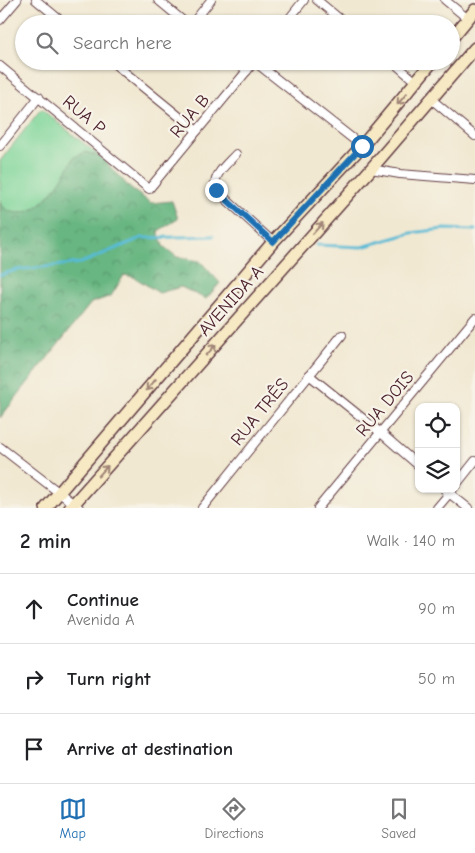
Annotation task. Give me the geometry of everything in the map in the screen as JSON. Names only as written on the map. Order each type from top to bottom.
[{"type":"street","points":[[0,20],[17,0]]},
{"type":"street","points":[[36,0],[54,15]]},
{"type":"street","points":[[158,0],[176,15]]},
{"type":"street","points":[[199,15],[211,0]]},
{"type":"street","points":[[292,15],[304,0]]},
{"type":"street","points":[[318,0],[336,15]]},
{"type":"street","points":[[444,0],[471,14],[460,28]]},
{"type":"street","name":"AVENIDA A","points":[[460,65],[475,48]]},
{"type":"street","name":"RUA P","points":[[0,66],[149,189]]},
{"type":"street","points":[[122,70],[197,131]]},
{"type":"street","points":[[266,70],[362,146]]},
{"type":"street","points":[[402,70],[416,82]]},
{"type":"street","name":"AVENIDA A","points":[[46,508],[273,242],[362,146],[426,70]]},
{"type":"street","name":"AVENIDA A","points":[[74,507],[371,169],[455,70]]},
{"type":"street","name":"RUA B","points":[[149,189],[247,71]]},
{"type":"street","points":[[0,146],[39,97]]},
{"type":"street","points":[[430,98],[475,136]]},
{"type":"street","points":[[236,154],[215,178],[214,185],[216,190],[273,242]]},
{"type":"street","points":[[371,169],[475,180]]},
{"type":"street","name":"RUA DOIS","points":[[318,508],[475,318]]},
{"type":"street","name":"RUA TRÊS","points":[[202,508],[342,335]]},
{"type":"street","points":[[309,375],[415,463]]},
{"type":"street","points":[[0,447],[74,507]]},
{"type":"street","points":[[460,480],[475,462]]},
{"type":"street","points":[[437,508],[448,493]]},
{"type":"street","points":[[451,493],[468,508]]},
{"type":"green space","points":[[41,109],[101,157],[31,246],[0,221],[0,161]]},
{"type":"green space","points":[[86,152],[101,157],[131,189],[151,203],[172,201],[178,219],[158,231],[163,246],[177,257],[200,261],[220,283],[206,299],[181,287],[159,293],[134,277],[124,275],[111,296],[91,303],[0,418],[0,203],[9,211],[20,213],[30,210],[49,196],[64,176],[74,157]]},
{"type":"waterway","points":[[317,245],[362,247],[411,233],[444,229],[475,230]]},
{"type":"waterway","points":[[0,275],[16,270],[81,263],[141,238],[213,236]]},
{"type":"route","points":[[216,190],[273,242],[362,146]]}]
